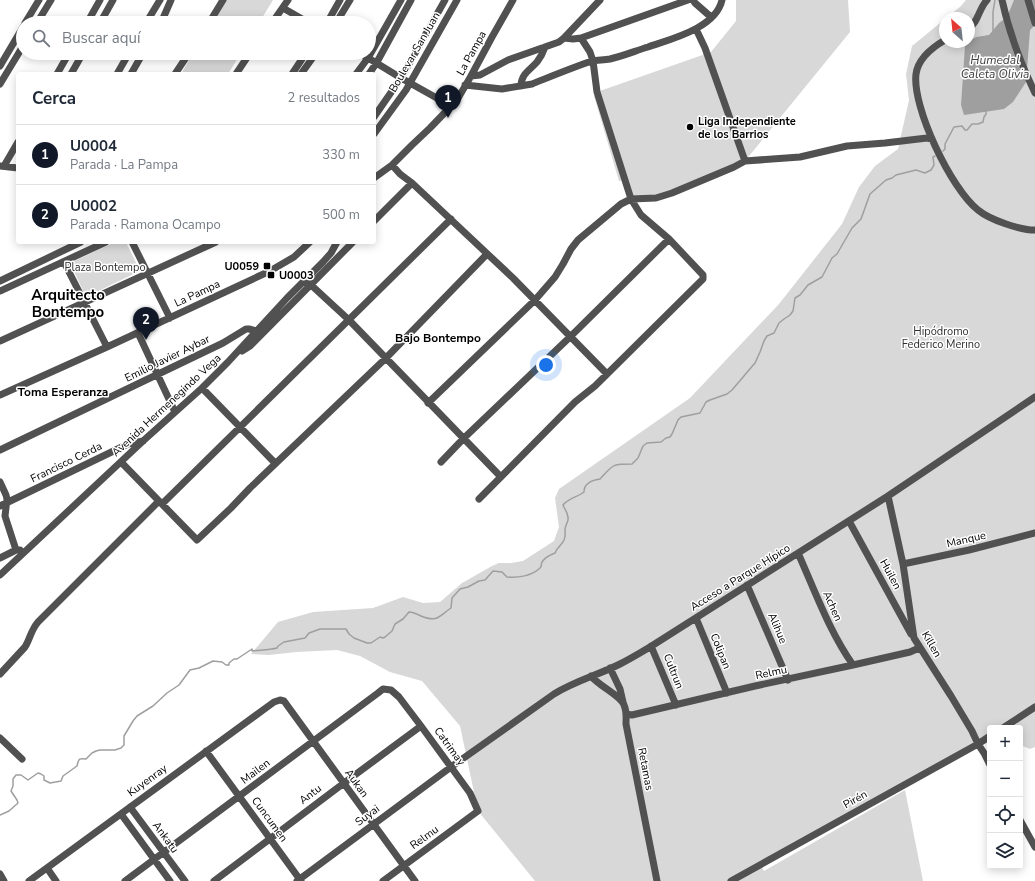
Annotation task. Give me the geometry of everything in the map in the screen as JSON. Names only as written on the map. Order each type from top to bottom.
[{"type":"street","points":[[29,16],[39,0]]},
{"type":"street","points":[[41,16],[51,0]]},
{"type":"street","points":[[91,16],[100,0]]},
{"type":"street","points":[[104,16],[113,0]]},
{"type":"street","points":[[150,16],[160,0]]},
{"type":"street","points":[[164,16],[171,0]]},
{"type":"street","points":[[213,16],[223,0]]},
{"type":"street","points":[[277,16],[288,0]]},
{"type":"street","points":[[330,16],[340,0]]},
{"type":"street","points":[[340,16],[350,0]]},
{"type":"street","points":[[376,44],[401,0]]},
{"type":"street","points":[[370,72],[377,62],[411,0]]},
{"type":"street","name":"Boulevar San Juan","points":[[376,115],[401,78],[445,0]]},
{"type":"street","name":"Boulevar San Juan","points":[[376,131],[411,83],[457,0]]},
{"type":"street","name":"La Pampa","points":[[376,177],[392,165],[457,100],[513,0]]},
{"type":"street","points":[[471,76],[480,75],[508,60],[559,42],[600,0]]},
{"type":"street","points":[[564,38],[573,40],[581,38],[688,0]]},
{"type":"street","points":[[693,0],[711,17]]},
{"type":"street","points":[[465,85],[502,89],[532,84],[593,61],[622,56],[696,29],[711,17],[718,9],[722,0]]},
{"type":"street","points":[[975,20],[982,6],[987,0]]},
{"type":"street","points":[[1002,0],[1015,46],[1035,93]]},
{"type":"street","points":[[1028,0],[1035,23]]},
{"type":"street","points":[[283,8],[297,16]]},
{"type":"street","points":[[696,29],[710,61],[745,161]]},
{"type":"street","points":[[479,499],[575,402],[595,386],[703,279],[703,275],[669,239],[641,215],[631,199],[597,92],[593,61],[590,52],[581,38]]},
{"type":"street","points":[[0,66],[16,39]]},
{"type":"street","points":[[939,44],[932,49],[919,64],[916,73],[916,87],[920,105],[932,139],[947,171],[963,195],[977,210],[999,221],[1023,229],[1035,230]]},
{"type":"street","points":[[521,86],[521,80],[524,75],[537,63],[545,47]]},
{"type":"street","points":[[0,84],[16,58]]},
{"type":"street","points":[[58,72],[65,60]]},
{"type":"street","points":[[72,72],[79,60]]},
{"type":"street","points":[[117,72],[125,60]]},
{"type":"street","points":[[132,72],[139,60]]},
{"type":"street","points":[[177,72],[185,60]]},
{"type":"street","points":[[237,72],[245,60]]},
{"type":"street","points":[[293,72],[301,60]]},
{"type":"street","points":[[302,72],[311,60]]},
{"type":"street","points":[[358,72],[366,60]]},
{"type":"street","points":[[372,60],[451,106]]},
{"type":"street","points":[[428,403],[535,300],[554,277],[578,240],[621,204],[631,199],[656,198],[672,193],[745,161],[800,157],[854,145],[927,138],[932,139]]},
{"type":"street","points":[[16,145],[2,166],[16,167]]},
{"type":"street","points":[[392,165],[400,174],[451,219],[535,300],[607,374]]},
{"type":"street","points":[[376,219],[412,183]]},
{"type":"street","points":[[0,674],[25,648],[34,626],[240,427],[451,219]]},
{"type":"street","points":[[441,462],[669,239]]},
{"type":"street","points":[[0,281],[77,244]]},
{"type":"street","points":[[0,291],[102,244]]},
{"type":"street","points":[[133,244],[170,318]]},
{"type":"street","points":[[0,341],[212,244]]},
{"type":"street","name":"La Pampa","points":[[0,395],[138,333],[281,265],[294,257],[308,244]]},
{"type":"street","name":"Avenida Hermenegindo Vega","points":[[0,575],[202,388],[236,354],[286,298],[307,282],[328,257],[336,244]]},
{"type":"street","points":[[236,354],[250,346],[307,282],[351,244]]},
{"type":"street","points":[[121,462],[197,540],[275,463],[386,358],[487,254]]},
{"type":"street","points":[[64,262],[107,347]]},
{"type":"street","points":[[307,282],[349,320],[501,477]]},
{"type":"street","name":"Emilio Javier Aybar","points":[[0,450],[158,375],[223,343],[246,329],[257,331]]},
{"type":"street","points":[[138,333],[175,412]]},
{"type":"street","points":[[202,388],[275,463]]},
{"type":"street","name":"Acceso a Parque Hípico","points":[[451,767],[554,694],[567,686],[619,664],[651,646],[888,496],[1035,397]]},
{"type":"street","name":"Francisco Cerda","points":[[3,505],[128,444],[143,441]]},
{"type":"street","points":[[0,482],[7,498],[3,505],[16,550]]},
{"type":"street","name":"Killen","points":[[888,496],[903,564],[914,638],[919,648],[952,696],[988,761]]},
{"type":"street","name":"Huilen","points":[[849,521],[914,638]]},
{"type":"street","name":"Manque","points":[[903,564],[969,550],[1035,533]]},
{"type":"street","points":[[0,558],[16,550],[26,551]]},
{"type":"street","name":"Achen","points":[[798,553],[831,628],[846,656],[853,665]]},
{"type":"street","name":"Alihue","points":[[747,585],[788,680]]},
{"type":"street","name":"Colipan","points":[[696,618],[727,693]]},
{"type":"street","name":"Cultrun","points":[[651,646],[676,705]]},
{"type":"street","name":"Relmu","points":[[626,714],[632,715],[788,680],[910,652],[919,648]]},
{"type":"street","name":"Retamas","points":[[610,668],[620,689],[624,704],[626,724],[657,881]]},
{"type":"street","points":[[591,676],[623,702]]},
{"type":"street","name":"Mailen","points":[[125,881],[383,689],[391,690],[398,697]]},
{"type":"street","name":"Catrimay","points":[[398,697],[470,793],[478,811]]},
{"type":"street","name":"Aukan","points":[[280,700],[284,701],[314,741],[415,881]]},
{"type":"street","name":"Kuyenray","points":[[29,881],[206,751],[274,702],[280,700]]},
{"type":"street","points":[[1008,725],[1035,708]]},
{"type":"street","name":"Antu","points":[[214,881],[421,726]]},
{"type":"street","points":[[0,738],[22,759]]},
{"type":"street","name":"Pirén","points":[[731,881],[987,738]]},
{"type":"street","name":"Cuncumen","points":[[206,751],[240,796],[299,880]]},
{"type":"street","name":"Suyai","points":[[299,880],[451,767]]},
{"type":"street","name":"Ankatu","points":[[130,807],[185,881]]},
{"type":"street","name":"Relmu","points":[[384,881],[478,811]]},
{"type":"street","name":"Ankatu","points":[[121,814],[170,881]]},
{"type":"street","points":[[1023,825],[1035,847]]},
{"type":"street","points":[[47,868],[56,881]]},
{"type":"street","points":[[0,874],[4,881]]},
{"type":"green space","points":[[226,0],[273,0],[263,16],[216,16]]},
{"type":"green space","name":"Liga Independiente de los Barrios","points":[[736,0],[848,0],[850,32],[745,161],[672,193],[631,199],[624,180],[619,181],[594,96],[597,95],[597,92],[711,52],[736,21]]},
{"type":"green space","name":"Hipódromo Federico Merino","points":[[966,0],[1035,0],[1035,747],[1030,749],[1023,746],[1023,725],[987,725],[987,743],[978,744],[760,864],[764,871],[905,790],[923,881],[535,881],[478,811],[460,726],[422,681],[390,672],[360,656],[337,650],[269,655],[251,654],[278,622],[313,612],[373,608],[403,597],[423,603],[440,602],[462,583],[492,566],[499,563],[523,561],[554,541],[559,527],[555,498],[559,489],[690,398],[779,304],[842,224],[859,187],[875,166],[898,149],[909,100],[906,74],[912,46],[939,24],[939,48],[975,48],[975,12],[954,12]]},
{"type":"green space","points":[[189,60],[237,60],[229,72],[182,72]]},
{"type":"green space","name":"Plaza Bontempo","points":[[111,244],[127,244],[140,271],[86,297],[70,263]]},
{"type":"water","name":"Humedal Caleta Olivia","points":[[1014,0],[1035,0],[1035,25],[1030,30],[1026,82],[1013,102],[1004,109],[964,115],[961,105],[965,48],[975,48],[975,38],[989,35],[999,23],[1007,17]]},
{"type":"waterway","points":[[993,32],[993,12],[995,0]]},
{"type":"waterway","points":[[943,151],[954,127],[962,126],[965,130],[967,130],[972,124],[983,122],[986,111]]},
{"type":"waterway","points":[[0,815],[9,811],[18,803],[11,791],[13,779],[16,775],[21,775],[28,780],[38,773],[44,776],[44,780],[50,783],[61,781],[63,776],[77,766],[80,759],[86,759],[96,751],[115,750],[121,748],[124,745],[124,736],[137,716],[153,706],[167,693],[179,685],[190,670],[199,668],[213,661],[222,662],[229,665],[229,663],[234,659],[237,659],[252,649],[252,651],[277,648],[284,642],[305,638],[309,633],[320,629],[346,629],[354,638],[371,643],[380,637],[385,637],[392,631],[395,624],[403,619],[409,612],[431,619],[438,618],[451,608],[452,598],[460,589],[485,580],[493,571],[502,572],[507,577],[520,577],[537,571],[541,567],[542,562],[549,555],[555,553],[565,539],[565,529],[568,518],[563,505],[570,499],[584,492],[587,484],[600,479],[614,466],[621,464],[632,464],[638,458],[643,446],[647,443],[661,442],[670,437],[681,417],[700,413],[706,402],[727,394],[732,390],[755,363],[767,336],[774,333],[779,323],[793,311],[795,298],[800,295],[808,285],[822,277],[832,258],[837,254],[852,228],[861,219],[870,194],[886,180],[896,175],[916,170],[925,173],[931,170],[934,165],[933,157],[935,156]]},
{"type":"place","name":"U0004","points":[[448,118]]},
{"type":"place","name":"Liga Independiente de los Barrios","points":[[690,127]]},
{"type":"place","name":"U0059","points":[[267,266]]},
{"type":"place","name":"U0003","points":[[271,275]]},
{"type":"place","name":"U0002","points":[[146,340]]},
{"type":"district","name":"Arquitecto Bontempo","points":[[68,304]]},
{"type":"district","name":"Bajo Bontempo","points":[[438,338]]},
{"type":"district","name":"Toma Esperanza","points":[[63,392]]}]
